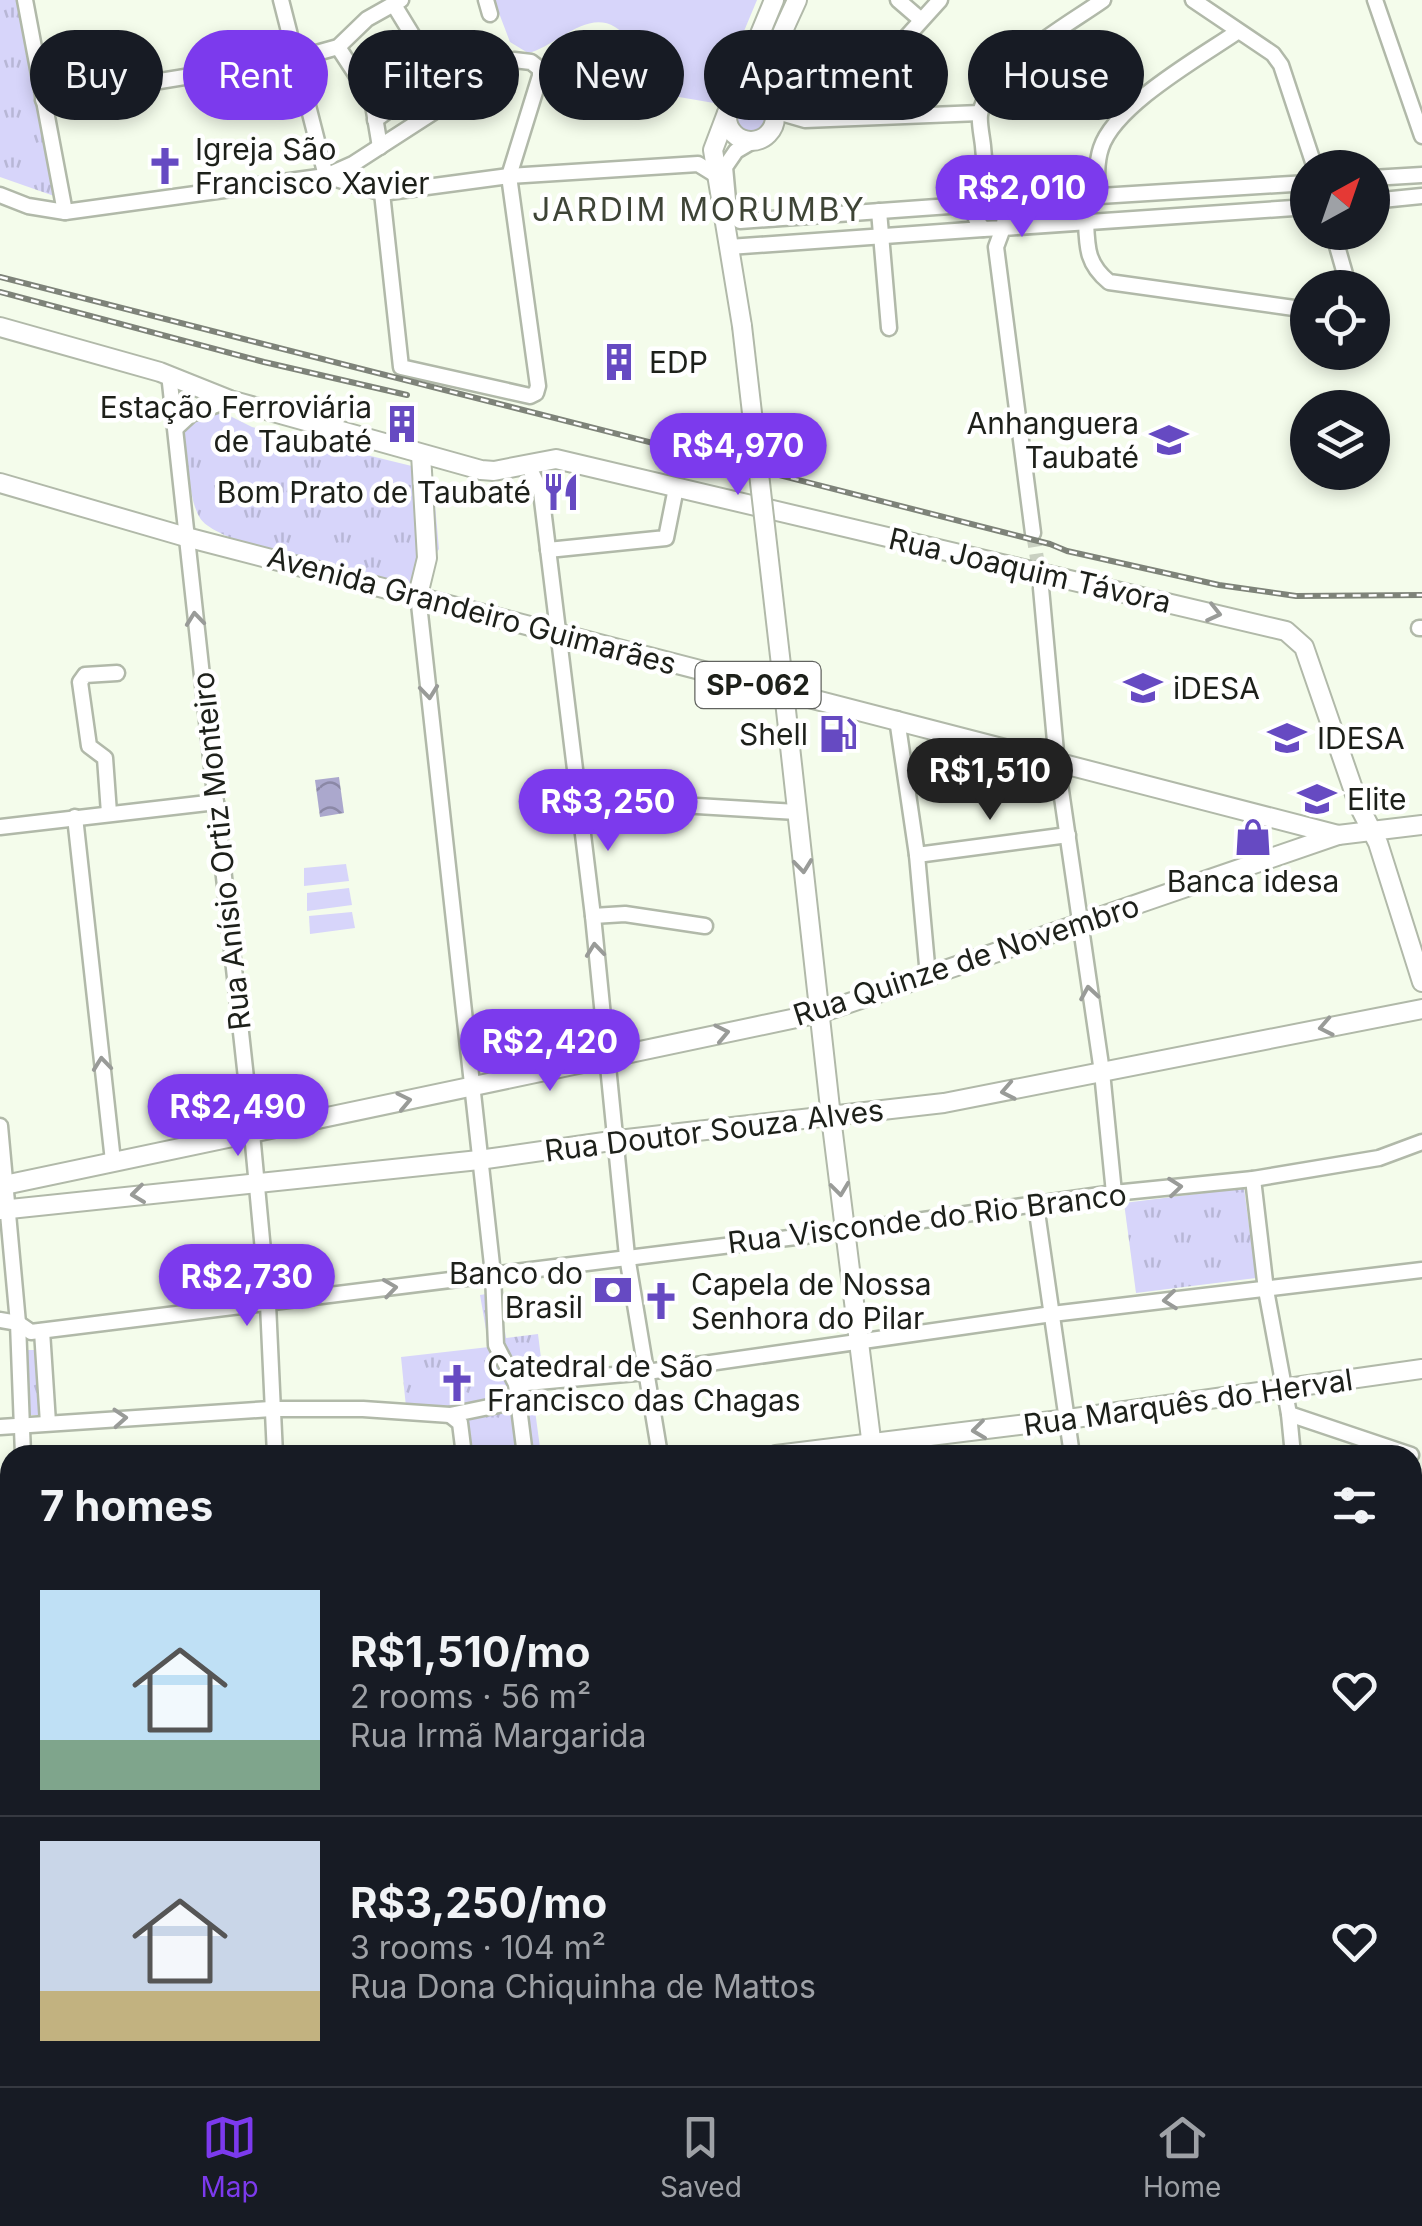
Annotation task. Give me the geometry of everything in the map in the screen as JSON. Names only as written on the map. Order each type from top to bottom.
[{"type":"main road","points":[[762,30],[774,0]]},
{"type":"main road","points":[[784,30],[796,0]]},
{"type":"main road","points":[[724,120],[713,150],[742,326],[830,1117],[872,1445]]},
{"type":"main road","points":[[731,120],[733,133],[753,141],[771,131],[772,120]]},
{"type":"main road","name":"Rua Joaquim Távora","points":[[0,326],[230,400],[421,454],[494,471],[556,459],[1274,627],[1294,635],[1304,647],[1358,803],[1376,838]]},
{"type":"main road","points":[[418,595],[427,558],[421,454]]},
{"type":"main road","name":"SP-062","points":[[0,483],[186,537]]},
{"type":"main road","name":"Avenida Grandeiro Guimarães","points":[[186,537],[1338,835]]},
{"type":"main road","name":"Rua Quinze de Novembro","points":[[1376,838],[1422,825]]},
{"type":"main road","name":"Rua Quinze de Novembro","points":[[3,1185],[820,1013],[1338,835],[1422,837]]},
{"type":"main road","points":[[1376,838],[1422,982]]},
{"type":"main road","name":"Rua Doutor Souza Alves","points":[[4,1210],[479,1160],[618,1140],[944,1104],[1422,1008]]},
{"type":"main road","name":"Rua Marquês do Herval","points":[[892,1445],[1422,1369]]},
{"type":"street","points":[[26,0],[31,30]]},
{"type":"street","points":[[281,0],[288,30]]},
{"type":"street","points":[[362,0],[374,10]]},
{"type":"street","points":[[898,0],[920,19]]},
{"type":"street","points":[[910,30],[940,0]]},
{"type":"street","points":[[1061,30],[1103,0]]},
{"type":"street","points":[[1193,0],[1273,54],[1281,65],[1309,150]]},
{"type":"street","points":[[1375,0],[1422,136]]},
{"type":"street","points":[[328,50],[338,47],[374,10],[398,3],[413,30]]},
{"type":"street","points":[[1098,195],[1101,147],[1124,112],[1237,32]]},
{"type":"street","points":[[338,47],[348,62]]},
{"type":"street","points":[[382,193],[401,366],[530,396],[536,393],[536,368],[508,176],[540,69],[519,60]]},
{"type":"street","points":[[47,120],[65,212]]},
{"type":"street","points":[[311,120],[326,176]]},
{"type":"street","points":[[375,120],[380,147]]},
{"type":"street","points":[[0,195],[28,206],[65,212],[326,176],[353,164],[422,120]]},
{"type":"street","points":[[981,120],[986,178],[1008,213],[996,247],[1033,533]]},
{"type":"street","points":[[753,141],[736,151],[724,167],[729,211],[740,221],[978,204],[989,200],[1290,184]]},
{"type":"street","points":[[326,176],[382,193],[508,176],[698,164],[713,150]]},
{"type":"street","points":[[698,164],[718,177]]},
{"type":"street","points":[[1390,177],[1422,174]]},
{"type":"street","points":[[1390,199],[1422,196]]},
{"type":"street","points":[[978,204],[976,218],[983,230]]},
{"type":"street","points":[[728,246],[1290,209]]},
{"type":"street","points":[[879,211],[889,328]]},
{"type":"street","points":[[1086,221],[1087,254],[1109,282],[1290,307]]},
{"type":"street","name":"Rua Anísio Ortiz Monteiro","points":[[171,380],[252,1133],[268,1304],[274,1445]]},
{"type":"street","points":[[176,427],[191,414],[230,400]]},
{"type":"street","points":[[528,465],[541,492],[593,916],[627,1256],[658,1445]]},
{"type":"street","points":[[548,550],[666,538],[676,488]]},
{"type":"street","points":[[1041,588],[1057,763],[1102,1072],[1114,1194]]},
{"type":"street","points":[[418,595],[493,1274],[496,1345],[516,1384],[524,1445]]},
{"type":"street","points":[[110,813],[104,758],[88,746],[80,682],[85,675],[117,673]]},
{"type":"street","points":[[897,719],[917,855],[928,976]]},
{"type":"street","points":[[579,799],[797,812]]},
{"type":"street","points":[[0,827],[216,802]]},
{"type":"street","points":[[75,817],[113,1161]]},
{"type":"street","points":[[917,855],[1068,834]]},
{"type":"street","points":[[593,916],[625,914],[706,926]]},
{"type":"street","points":[[0,1126],[4,1210],[20,1348],[23,1445]]},
{"type":"street","name":"Rua Visconde do Rio Branco","points":[[0,1320],[18,1323],[31,1332],[268,1304],[1253,1179],[1379,1158],[1421,1142]]},
{"type":"street","points":[[1253,1179],[1291,1445]]},
{"type":"street","points":[[1036,1205],[1071,1445]]},
{"type":"street","points":[[516,1384],[647,1372],[1052,1314],[1422,1270]]},
{"type":"street","points":[[42,1331],[48,1423]]},
{"type":"street","points":[[20,1348],[34,1343],[43,1348]]},
{"type":"street","points":[[0,1427],[271,1409],[450,1415],[518,1402]]},
{"type":"street","points":[[1289,1414],[1382,1445]]},
{"type":"street","points":[[450,1415],[460,1423],[463,1445]]},
{"type":"green space","points":[[0,0],[20,0],[30,53],[30,120],[43,120],[57,197],[0,177]]},
{"type":"green space","points":[[494,0],[757,0],[744,30],[704,30],[704,101],[684,98],[684,30],[618,30],[593,23],[575,30],[539,30],[539,49],[528,53],[519,48],[519,30],[505,30]]},
{"type":"green space","points":[[730,120],[772,120],[766,133],[751,139],[736,133]]},
{"type":"green space","points":[[218,410],[252,427],[420,468],[434,494],[439,549],[413,588],[264,550],[212,529],[196,510],[183,434],[200,414]]},
{"type":"green space","points":[[346,864],[349,881],[304,886],[304,868]]},
{"type":"green space","points":[[349,888],[352,905],[307,911],[307,893]]},
{"type":"green space","points":[[352,912],[355,928],[310,934],[309,916]]},
{"type":"green space","points":[[1244,1188],[1256,1278],[1136,1293],[1124,1203]]},
{"type":"green space","points":[[499,1292],[506,1338],[538,1334],[543,1374],[634,1365],[636,1378],[532,1388],[540,1445],[463,1445],[454,1411],[406,1407],[401,1357],[489,1347],[480,1295]]},
{"type":"green space","points":[[23,1350],[38,1350],[41,1415],[26,1415]]},
{"type":"water","points":[[339,777],[344,813],[320,817],[315,780]]},
{"type":"tunnel","points":[[1033,533],[1040,578]]},
{"type":"railway","points":[[0,277],[1067,551],[1219,585],[1296,596],[1422,595]]},
{"type":"railway","points":[[0,292],[264,362],[407,395]]},
{"type":"place","name":"Igreja São Francisco Xavier","points":[[165,166]]},
{"type":"place","name":"EDP","points":[[619,362]]},
{"type":"place","name":"Estação Ferroviária de Taubaté","points":[[402,424]]},
{"type":"place","name":"Anhanguera Taubaté","points":[[1169,440]]},
{"type":"place","name":"Bom Prato de Taubaté","points":[[561,492]]},
{"type":"place","name":"iDESA","points":[[1143,688]]},
{"type":"place","name":"Shell","points":[[838,734]]},
{"type":"place","name":"IDESA","points":[[1287,738]]},
{"type":"place","name":"Elite","points":[[1317,799]]},
{"type":"place","name":"Banca idesa","points":[[1253,837]]},
{"type":"place","name":"Banco do Brasil","points":[[613,1290]]},
{"type":"place","name":"Capela de Nossa Senhora do Pilar","points":[[661,1301]]},
{"type":"place","name":"Catedral de São Francisco das Chagas","points":[[457,1383]]},
{"type":"district","name":"JARDIM MORUMBY","points":[[699,209]]}]
